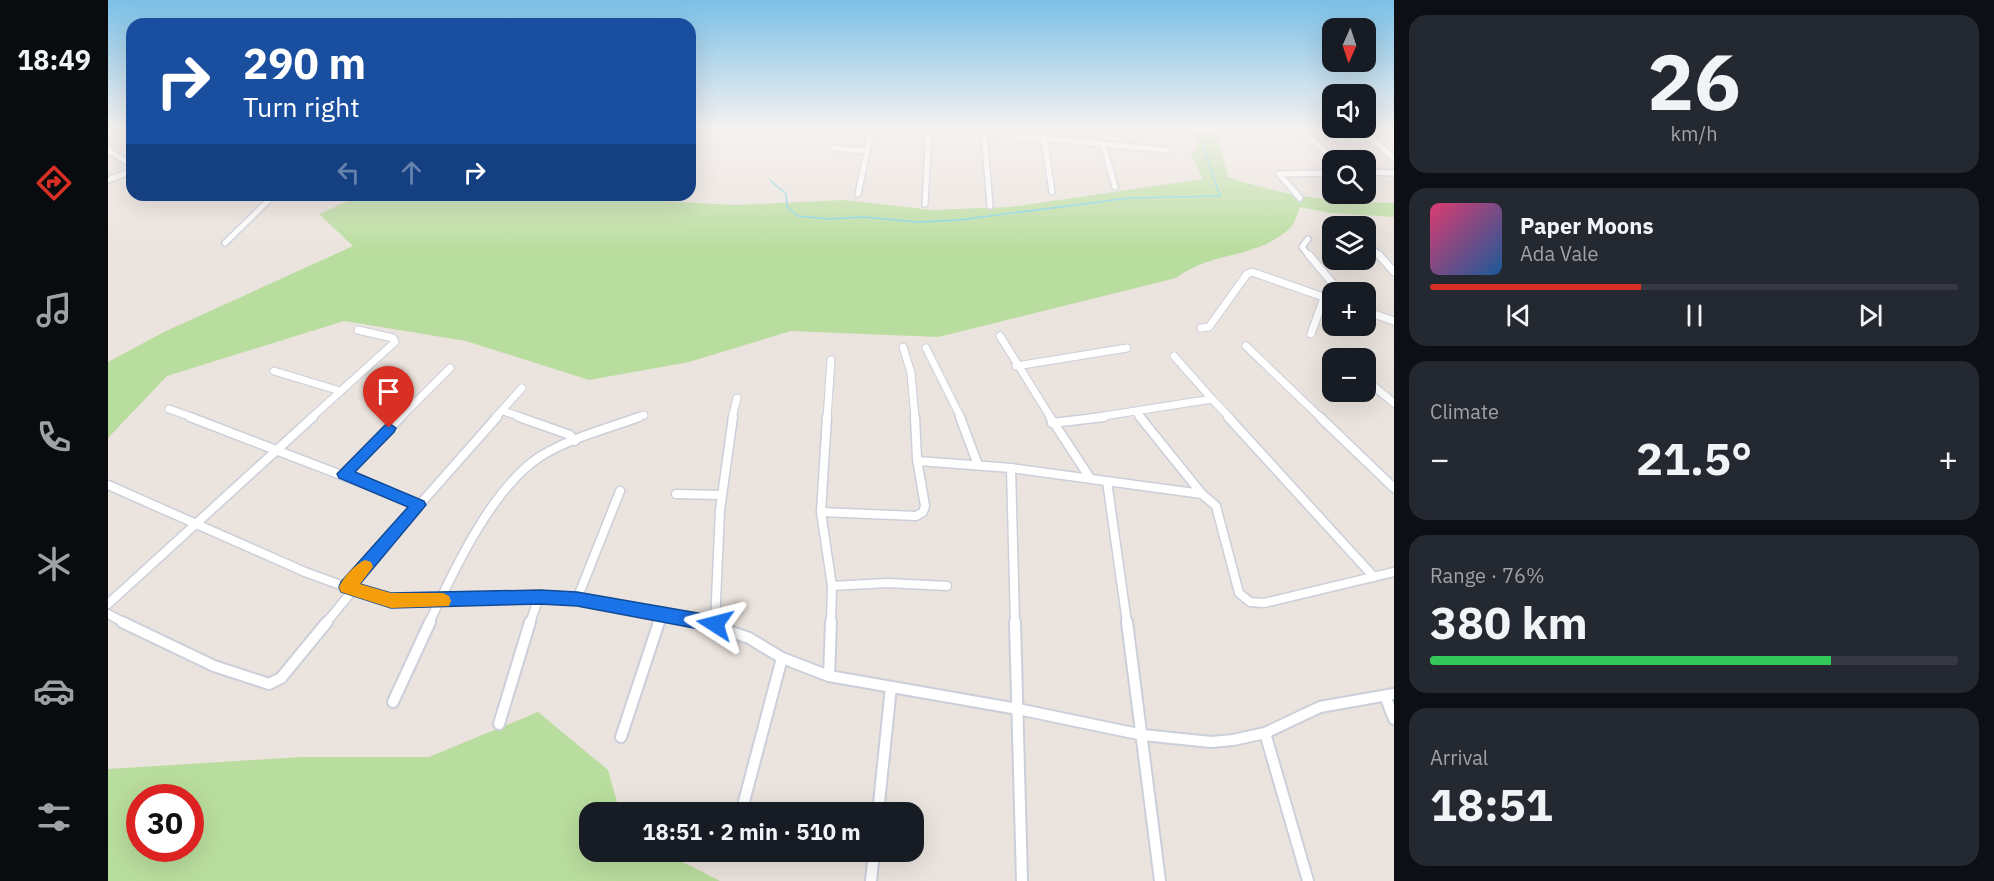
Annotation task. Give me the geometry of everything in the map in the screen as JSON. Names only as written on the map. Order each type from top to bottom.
[{"type":"street","points":[[858,194],[864,169]]},
{"type":"street","points":[[925,204],[927,169]]},
{"type":"street","points":[[987,169],[990,206]]},
{"type":"street","points":[[1049,169],[1052,192]]},
{"type":"street","points":[[1110,169],[1115,187]]},
{"type":"street","points":[[1300,198],[1279,174],[1322,172]]},
{"type":"street","points":[[1376,172],[1394,173]]},
{"type":"street","points":[[108,180],[126,173]]},
{"type":"street","points":[[225,243],[268,201]]},
{"type":"street","points":[[1308,239],[1302,247],[1332,282]]},
{"type":"street","points":[[1376,252],[1394,272]]},
{"type":"street","points":[[1201,328],[1209,327],[1247,274],[1252,272],[1322,297]]},
{"type":"street","points":[[1311,334],[1322,311]]},
{"type":"street","points":[[1376,315],[1394,321]]},
{"type":"street","points":[[108,604],[275,449],[395,342],[393,338],[358,330]]},
{"type":"street","points":[[1000,336],[1052,423],[1090,478]]},
{"type":"street","points":[[1246,346],[1394,488]]},
{"type":"street","points":[[821,512],[916,516],[923,512],[925,506],[918,461],[908,358],[903,347]]},
{"type":"street","points":[[926,348],[965,427],[978,465]]},
{"type":"street","points":[[1016,366],[1127,348]]},
{"type":"street","points":[[1174,356],[1374,577]]},
{"type":"street","points":[[829,676],[831,586],[821,512],[831,360]]},
{"type":"street","points":[[344,474],[450,368]]},
{"type":"street","points":[[274,371],[340,391]]},
{"type":"street","points":[[108,614],[219,669],[258,683],[270,684],[281,678],[419,505],[522,387]]},
{"type":"street","points":[[1376,388],[1394,403]]},
{"type":"street","points":[[715,624],[720,495],[726,443],[737,398]]},
{"type":"street","points":[[1052,423],[1137,413],[1212,399]]},
{"type":"street","points":[[169,409],[344,474],[419,505]]},
{"type":"street","points":[[503,411],[570,435],[575,441]]},
{"type":"street","points":[[1137,413],[1202,494],[1216,506],[1239,593],[1245,601],[1253,604],[1264,603],[1394,572]]},
{"type":"street","points":[[393,702],[438,601],[472,536],[513,483],[532,462],[575,441],[644,415]]},
{"type":"street","points":[[918,461],[1011,468],[1202,494]]},
{"type":"street","points":[[1011,468],[1022,881]]},
{"type":"street","points":[[1107,481],[1143,735],[1160,881]]},
{"type":"street","points":[[108,485],[305,572],[391,601],[540,597],[577,599],[715,624],[749,638],[782,658],[829,676],[1018,709],[1143,735],[1211,742],[1265,733],[1320,708],[1390,695],[1394,719]]},
{"type":"street","points":[[577,599],[620,491]]},
{"type":"street","points":[[676,495],[720,495]]},
{"type":"street","points":[[831,586],[887,583],[946,586]]},
{"type":"street","points":[[499,724],[517,658],[540,597]]},
{"type":"street","points":[[621,737],[662,616]]},
{"type":"street","points":[[744,802],[782,658]]},
{"type":"street","points":[[879,802],[891,687]]},
{"type":"street","points":[[1265,733],[1308,881]]},
{"type":"street","points":[[871,881],[873,862]]},
{"type":"green space","points":[[1198,169],[1226,169],[1228,177],[1290,194],[1322,198],[1322,204],[1394,203],[1394,217],[1331,213],[1300,207],[1292,226],[1277,238],[1249,250],[1204,263],[1176,278],[938,337],[791,331],[689,362],[589,380],[466,341],[344,321],[167,376],[108,438],[108,362],[164,332],[353,246],[319,214],[348,201],[660,201],[736,205],[844,200],[932,210],[1010,207],[1203,179]]},
{"type":"green space","points":[[538,712],[608,770],[617,802],[579,802],[579,862],[683,862],[720,881],[108,881],[108,769],[302,757],[429,757]]},
{"type":"waterway","points":[[770,180],[786,194],[787,207],[798,216],[829,219],[863,217],[918,222],[959,220],[1129,198],[1220,196],[1211,169]]},
{"type":"slow traffic","points":[[365,567],[347,587],[391,601],[443,601]]},
{"type":"route","points":[[389,428],[344,474],[419,505],[347,587],[391,601],[540,597],[577,599],[715,624]]}]
